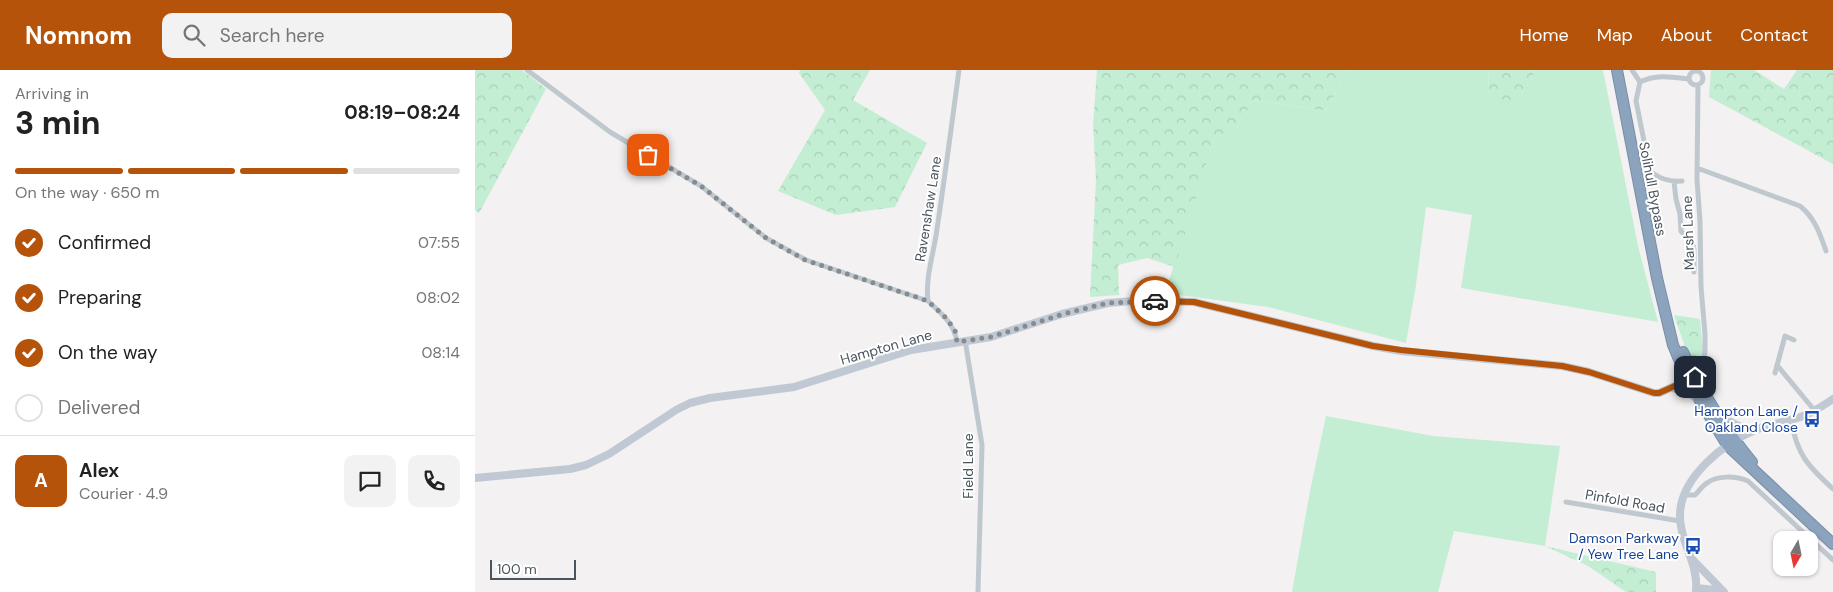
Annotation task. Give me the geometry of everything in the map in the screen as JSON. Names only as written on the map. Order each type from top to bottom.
[{"type":"highway","name":"Solihull Bypass","points":[[1617,70],[1665,312],[1697,398],[1742,460],[1773,486],[1833,544]]},
{"type":"highway","name":"Solihull Bypass","points":[[1691,379],[1710,404],[1731,443]]},
{"type":"main road","name":"Hampton Lane","points":[[475,478],[586,465],[609,454],[675,410],[690,403],[710,398],[794,387],[911,350],[991,337],[1063,314],[1108,303],[1141,301],[1194,302],[1379,347],[1562,366],[1589,372],[1654,393],[1659,393],[1691,379]]},
{"type":"main road","points":[[1671,388],[1686,392],[1697,398]]},
{"type":"main road","points":[[1719,592],[1716,590],[1696,590],[1692,559],[1680,522],[1683,495],[1695,474],[1731,443],[1756,430],[1804,416],[1833,399]]},
{"type":"main road","points":[[1710,404],[1733,424],[1756,430]]},
{"type":"main road","points":[[1692,559],[1724,592]]},
{"type":"street","points":[[527,70],[610,132],[701,186],[766,238],[805,260],[928,301],[945,317],[961,341]]},
{"type":"street","name":"Ravenshaw Lane","points":[[928,301],[926,287],[934,252],[959,70]]},
{"type":"street","points":[[1632,70],[1640,82],[1636,101],[1650,171],[1662,179],[1674,182],[1682,181]]},
{"type":"street","points":[[1640,82],[1655,76],[1689,79],[1691,83],[1698,85],[1704,80],[1701,72],[1697,70],[1690,75],[1689,79]]},
{"type":"street","name":"Marsh Lane","points":[[1691,379],[1700,371],[1705,352],[1697,168],[1698,85]]},
{"type":"street","points":[[1697,168],[1799,206],[1807,212],[1818,228],[1826,252]]},
{"type":"street","points":[[1674,182],[1681,227],[1693,245],[1694,272]]},
{"type":"street","points":[[1685,262],[1694,263]]},
{"type":"street","points":[[1775,373],[1785,336],[1794,340]]},
{"type":"street","name":"Field Lane","points":[[961,341],[982,445],[978,592]]},
{"type":"street","points":[[1777,365],[1815,410]]},
{"type":"street","points":[[1791,420],[1796,440],[1803,456],[1811,469],[1833,489]]},
{"type":"street","points":[[1683,495],[1695,495],[1708,481],[1717,478],[1734,477],[1748,480],[1833,560]]},
{"type":"street","name":"Pinfold Road","points":[[1566,502],[1680,522]]},
{"type":"green space","points":[[475,70],[522,70],[546,89],[479,213],[475,210]]},
{"type":"green space","points":[[800,70],[870,70],[853,100],[927,143],[895,207],[836,215],[778,191],[825,110],[799,73]]},
{"type":"green space","points":[[1097,70],[1347,70],[1326,111],[1254,100],[1235,130],[1214,138],[1175,267],[1147,258],[1118,265],[1119,295],[1090,297],[1096,180],[1093,125]]},
{"type":"green space","points":[[1347,70],[1488,70],[1489,91],[1519,99],[1536,70],[1603,70],[1638,246],[1658,322],[1461,288],[1472,215],[1426,207],[1406,343],[1268,307],[1165,293],[1214,138],[1235,130],[1254,100],[1326,111]]},
{"type":"green space","points":[[1488,70],[1536,70],[1519,99],[1505,101],[1489,91]]},
{"type":"green space","points":[[1711,70],[1754,70],[1784,89],[1797,70],[1833,70],[1833,164],[1709,97]]},
{"type":"green space","points":[[1674,315],[1700,319],[1703,351],[1701,363],[1693,362],[1689,358]]},
{"type":"green space","points":[[1326,416],[1433,436],[1560,446],[1545,546],[1454,531],[1438,592],[1292,592]]},
{"type":"green space","points":[[1545,546],[1656,572],[1656,592],[1626,592],[1588,566]]},
{"type":"way so far","points":[[648,155],[701,186],[766,238],[805,260],[928,301],[945,317],[955,330],[957,342],[991,337],[1082,308],[1108,303],[1155,301]]},
{"type":"place","name":"Hampton Lane / Oakland Close","points":[[1812,419]]},
{"type":"place","name":"Damson Parkway / Yew Tree Lane","points":[[1693,546]]},
{"type":"route","points":[[1155,301],[1194,302],[1373,346],[1481,359],[1562,366],[1589,372],[1654,393],[1659,393],[1695,377]]}]
